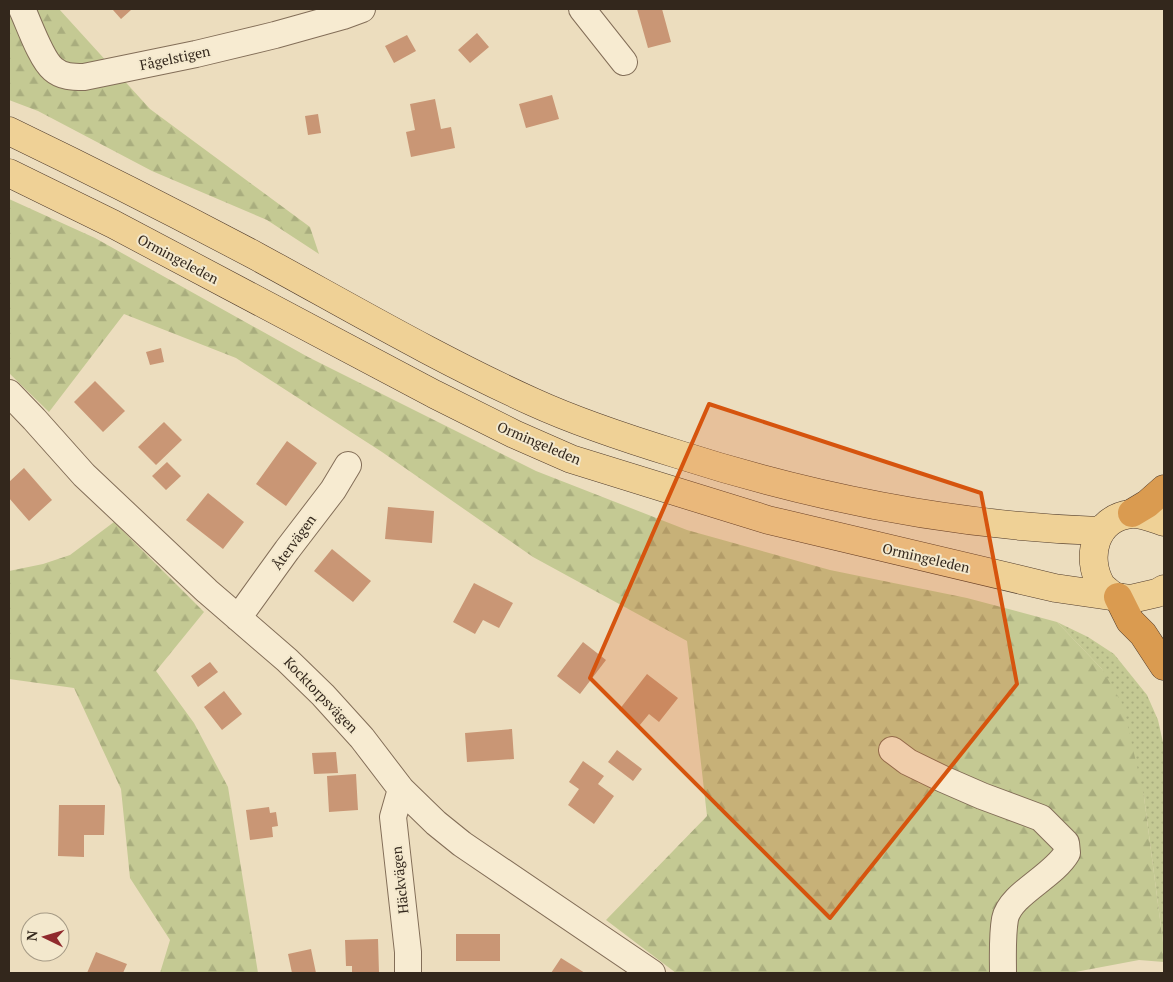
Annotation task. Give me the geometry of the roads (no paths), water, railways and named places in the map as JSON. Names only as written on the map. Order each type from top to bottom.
[{"type":"highway","points":[[1132,513],[1147,504],[1164,488]]},
{"type":"highway","points":[[1115,596],[1130,621],[1143,634],[1164,666]]},
{"type":"main road","points":[[9,131],[255,256],[389,330],[533,402],[598,428],[732,472],[813,492],[899,509],[998,524],[1099,531]]},
{"type":"main road","name":"Ormingeleden","points":[[9,173],[113,224],[434,394],[514,434],[571,459],[768,520],[1055,588],[1131,599],[1157,593],[1164,589]]},
{"type":"main road","points":[[1115,596],[1102,587],[1094,568],[1094,550],[1099,531],[1112,519],[1132,513],[1164,522]]},
{"type":"street","name":"Fågelstigen","points":[[22,9],[47,61],[54,69],[72,78],[249,41],[362,9]]},
{"type":"street","points":[[582,9],[624,62]]},
{"type":"street","name":"Kocktorpsvägen","points":[[9,393],[84,475],[324,695],[354,728],[402,789],[436,823],[462,844],[652,973]]},
{"type":"street","name":"Återvägen","points":[[238,618],[333,490],[348,465]]},
{"type":"street","points":[[892,750],[908,762],[943,779],[1041,818],[1066,843],[1067,853],[1062,862],[1014,901],[1008,910],[1005,919],[1003,973]]},
{"type":"street","name":"Häckvägen","points":[[402,789],[393,817],[408,952],[408,973]]}]
